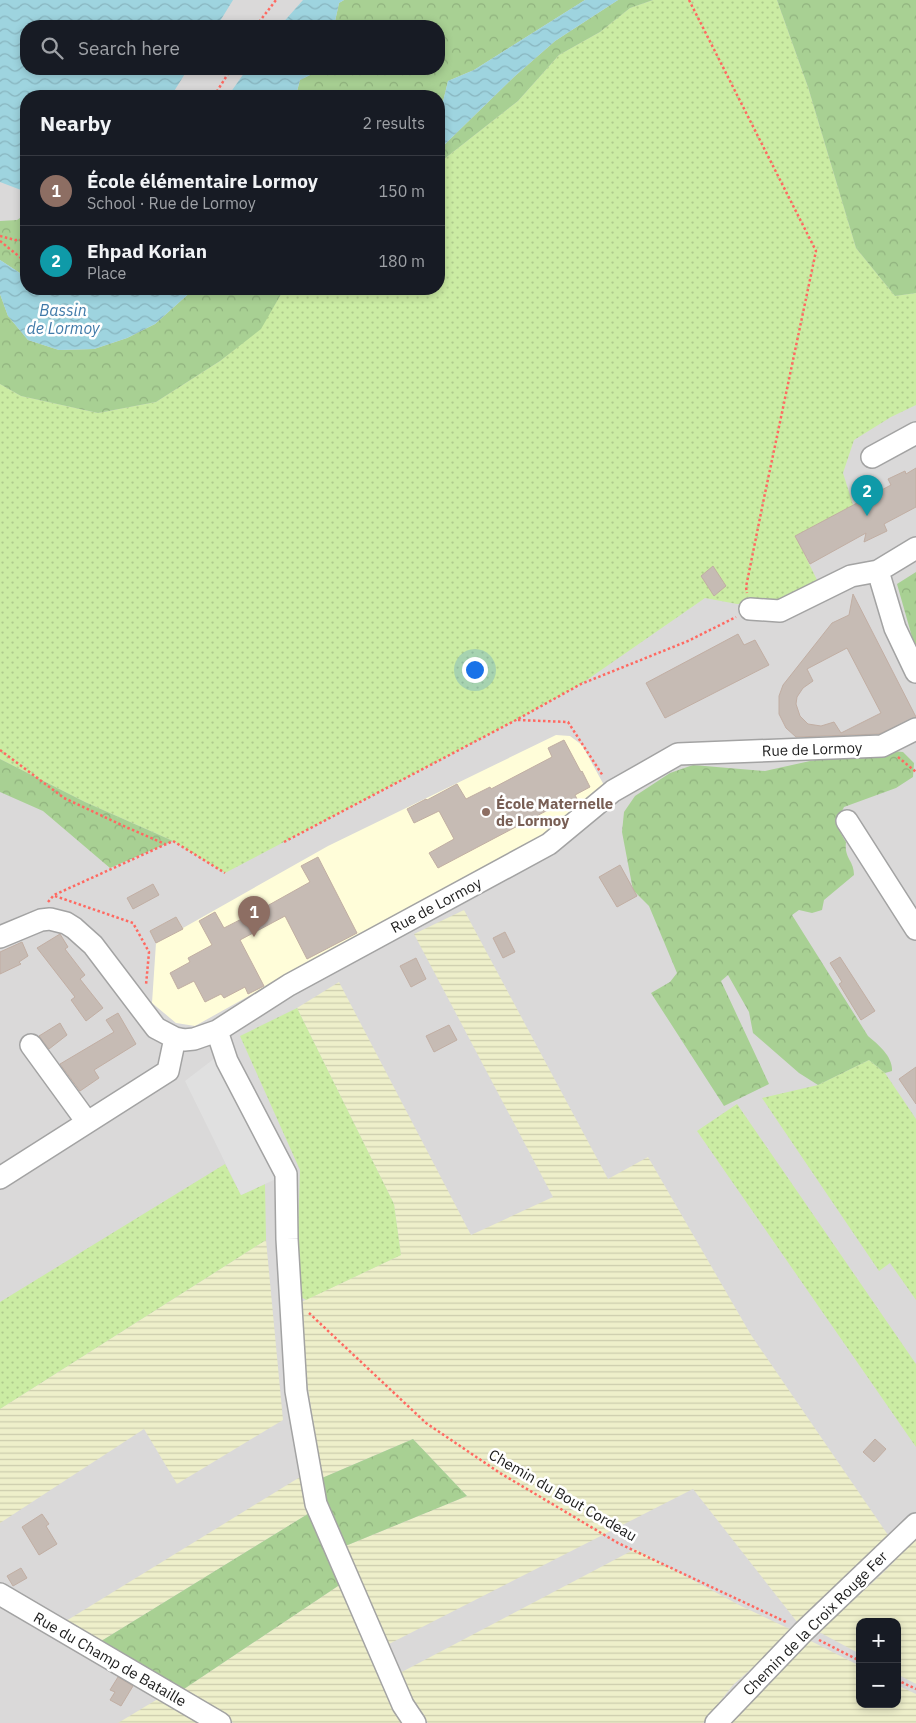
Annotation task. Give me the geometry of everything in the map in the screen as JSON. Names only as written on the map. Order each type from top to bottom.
[{"type":"street","points":[[872,457],[916,434]]},
{"type":"street","points":[[750,609],[780,611],[851,576],[878,570],[916,548]]},
{"type":"street","points":[[878,570],[895,628],[916,672]]},
{"type":"street","name":"Rue de Lormoy","points":[[175,1038],[184,1040],[194,1039],[217,1032],[289,985],[548,844],[613,791],[678,754],[882,746],[916,729]]},
{"type":"street","points":[[846,821],[916,929]]},
{"type":"street","points":[[0,937],[26,925],[50,919],[66,923],[93,945],[156,1028],[175,1038],[168,1071],[0,1178]]},
{"type":"street","points":[[217,1032],[227,1061],[286,1174],[290,1295],[296,1391],[316,1504],[403,1705],[415,1723]]},
{"type":"street","points":[[31,1045],[88,1122]]},
{"type":"street","name":"Chemin de la Croix Rouge Fer","points":[[716,1723],[802,1632],[916,1524]]},
{"type":"street","name":"Rue du Champ de Bataille","points":[[0,1594],[220,1723]]},
{"type":"path","points":[[261,20],[276,0]]},
{"type":"path","points":[[284,842],[581,684],[688,641],[750,609],[746,588],[816,251],[689,0]]},
{"type":"path","points":[[218,90],[226,75]]},
{"type":"path","points":[[0,236],[20,240]]},
{"type":"path","points":[[0,241],[20,257]]},
{"type":"path","points":[[516,720],[568,722],[613,791]]},
{"type":"path","points":[[0,750],[64,798],[166,844]]},
{"type":"path","points":[[26,925],[54,895],[173,840],[225,873]]},
{"type":"path","points":[[54,895],[133,923],[149,952],[144,1013]]},
{"type":"path","name":"Chemin du Bout Cordeau","points":[[290,1295],[426,1423],[500,1473],[618,1543],[785,1621],[802,1632],[856,1659]]},
{"type":"path","points":[[901,1682],[916,1689]]},
{"type":"shaded area","points":[[0,0],[916,0],[916,1723],[0,1723]]},
{"type":"shaded area","points":[[556,735],[570,736],[582,745],[605,787],[541,837],[371,928],[195,1026],[176,1023],[152,1003],[156,943],[150,931],[176,917],[183,928],[328,846]]},
{"type":"shaded area","points":[[215,1058],[276,1179],[241,1195],[185,1081]]},
{"type":"green space","points":[[344,0],[585,0],[474,70],[448,81],[445,93],[445,90],[297,90],[300,80],[310,75],[445,75],[445,20],[335,20],[339,3]]},
{"type":"green space","points":[[618,0],[653,0],[630,8],[600,32],[559,55],[518,101],[445,158],[445,144],[515,76],[555,41]]},
{"type":"green space","points":[[653,0],[777,0],[808,87],[856,248],[895,296],[916,293],[916,405],[891,417],[854,440],[843,473],[854,508],[797,539],[817,580],[778,603],[737,604],[705,598],[581,684],[225,873],[173,841],[85,802],[0,759],[0,384],[21,396],[98,413],[156,402],[220,361],[260,329],[280,295],[445,295],[445,158],[518,101],[559,55],[600,32],[630,8]]},
{"type":"green space","points":[[777,0],[916,0],[916,293],[895,296],[856,248],[808,87]]},
{"type":"green space","points":[[20,218],[20,273],[0,260],[0,221],[17,220]]},
{"type":"green space","points":[[0,294],[8,316],[28,340],[59,350],[94,349],[127,338],[155,324],[187,295],[281,295],[261,329],[220,361],[156,402],[98,413],[21,396],[0,384]]},
{"type":"green space","points":[[916,572],[916,651],[897,584]]},
{"type":"green space","points":[[883,750],[903,752],[914,763],[913,777],[896,788],[844,807],[839,821],[839,828],[846,842],[846,852],[854,870],[854,875],[824,900],[822,910],[812,913],[799,910],[792,915],[868,1036],[888,1056],[892,1071],[885,1073],[869,1060],[818,1085],[799,1073],[753,1033],[749,1012],[728,975],[721,981],[769,1084],[724,1106],[651,993],[670,982],[677,973],[649,906],[633,890],[622,832],[624,812],[635,796],[670,773],[693,765],[765,771],[810,761]]},
{"type":"green space","points":[[0,759],[85,802],[173,841],[110,868],[43,811],[0,792]]},
{"type":"green space","points":[[464,910],[608,1179],[648,1157],[751,1335],[890,1538],[801,1627],[693,1489],[385,1646],[343,1547],[467,1496],[413,1439],[322,1478],[295,1305],[401,1255],[394,1204],[297,1008],[339,982],[471,1235],[553,1197],[414,934]]},
{"type":"green space","points":[[297,1008],[394,1204],[401,1255],[306,1300],[296,1294],[300,1170],[240,1036]]},
{"type":"green space","points":[[869,1060],[885,1073],[916,1119],[916,1300],[890,1263],[879,1271],[762,1098],[818,1085]]},
{"type":"green space","points":[[737,1104],[916,1364],[916,1447],[697,1131]]},
{"type":"green space","points":[[225,1164],[241,1195],[265,1184],[266,1240],[0,1409],[0,1302]]},
{"type":"green space","points":[[266,1240],[283,1420],[177,1484],[144,1429],[0,1523],[0,1409]]},
{"type":"green space","points":[[413,1439],[467,1496],[343,1547],[327,1506],[322,1478]]},
{"type":"green space","points":[[300,1477],[311,1512],[98,1643],[66,1621]]},
{"type":"green space","points":[[311,1512],[341,1584],[181,1691],[98,1643]]},
{"type":"green space","points":[[916,1538],[916,1684],[901,1676],[901,1618],[856,1618],[856,1652],[819,1632],[887,1569]]},
{"type":"green space","points":[[635,1549],[741,1606],[794,1631],[733,1685],[703,1723],[428,1723],[398,1674]]},
{"type":"green space","points":[[341,1584],[408,1723],[234,1723],[181,1691]]},
{"type":"green space","points":[[807,1639],[856,1664],[856,1708],[901,1708],[901,1687],[916,1694],[916,1723],[726,1723]]},
{"type":"green space","points":[[166,1694],[214,1723],[118,1723]]},
{"type":"water","points":[[0,0],[233,0],[221,20],[20,20],[20,75],[184,75],[175,90],[20,90],[20,190],[0,182]]},
{"type":"water","points":[[303,0],[344,0],[339,3],[335,20],[285,20]]},
{"type":"water","points":[[585,0],[618,0],[555,41],[515,76],[445,144],[445,93],[448,81],[474,70]]},
{"type":"water","points":[[243,75],[310,75],[300,80],[297,90],[232,90]]},
{"type":"water","name":"Bassin de Lormoy","points":[[0,260],[20,273],[20,295],[187,295],[155,324],[127,338],[94,349],[59,350],[28,340],[8,316],[0,294]]},
{"type":"building","points":[[916,468],[916,507],[884,524],[887,531],[864,542],[866,533],[810,564],[795,536],[891,485],[888,479],[905,471],[906,474]]},
{"type":"building","points":[[713,566],[726,586],[714,596],[701,576]]},
{"type":"building","points":[[853,594],[916,717],[879,734],[796,737],[786,728],[779,714],[779,696],[783,685],[832,623],[849,615]],"holes":[[[847,648],[881,713],[841,733],[834,722],[821,726],[808,724],[800,716],[796,704],[797,697],[803,688],[813,681],[807,669]]]},
{"type":"building","points":[[738,634],[744,645],[755,640],[769,665],[665,718],[646,683]]},
{"type":"building","points":[[564,740],[590,787],[575,795],[579,803],[570,810],[565,801],[438,868],[429,853],[454,839],[439,811],[414,823],[407,809],[457,784],[466,799],[490,787],[491,789],[552,757],[548,748]]},
{"type":"building","points":[[318,857],[357,933],[307,959],[285,916],[240,940],[264,986],[248,994],[245,987],[224,998],[221,994],[205,1002],[194,981],[178,989],[170,973],[190,962],[188,958],[212,945],[199,921],[215,912],[224,928],[267,906],[310,882],[301,866]]},
{"type":"building","points":[[620,865],[637,896],[617,907],[599,877]]},
{"type":"building","points":[[153,884],[159,895],[133,909],[127,898]]},
{"type":"building","points":[[176,917],[183,929],[156,943],[150,931]]},
{"type":"building","points":[[505,932],[515,952],[503,958],[493,938]]},
{"type":"building","points":[[60,934],[68,947],[65,949],[85,975],[80,979],[103,1008],[86,1021],[71,1000],[75,997],[37,948]]},
{"type":"building","points":[[22,942],[28,956],[19,962],[21,964],[0,974],[0,952]]},
{"type":"building","points":[[840,957],[875,1011],[861,1020],[839,984],[842,982],[830,963]]},
{"type":"building","points":[[416,958],[426,979],[411,987],[400,966]]},
{"type":"building","points":[[118,1013],[136,1044],[94,1070],[99,1078],[80,1091],[60,1064],[114,1032],[106,1020]]},
{"type":"building","points":[[60,1023],[67,1035],[49,1049],[39,1036]]},
{"type":"building","points":[[449,1025],[457,1040],[434,1052],[426,1036]]},
{"type":"building","points":[[916,1067],[916,1104],[899,1079]]},
{"type":"building","points":[[875,1439],[886,1449],[874,1462],[863,1452]]},
{"type":"building","points":[[42,1514],[49,1524],[46,1526],[57,1544],[39,1555],[22,1527]]},
{"type":"building","points":[[21,1568],[27,1578],[13,1586],[7,1576]]},
{"type":"building","points":[[118,1677],[133,1686],[121,1706],[110,1700],[115,1692],[110,1690]]},
{"type":"place","name":"Ehpad Korian","points":[[867,516]]},
{"type":"place","name":"École Maternelle de Lormoy","points":[[486,812]]},
{"type":"place","name":"École élémentaire Lormoy","points":[[254,937]]}]
